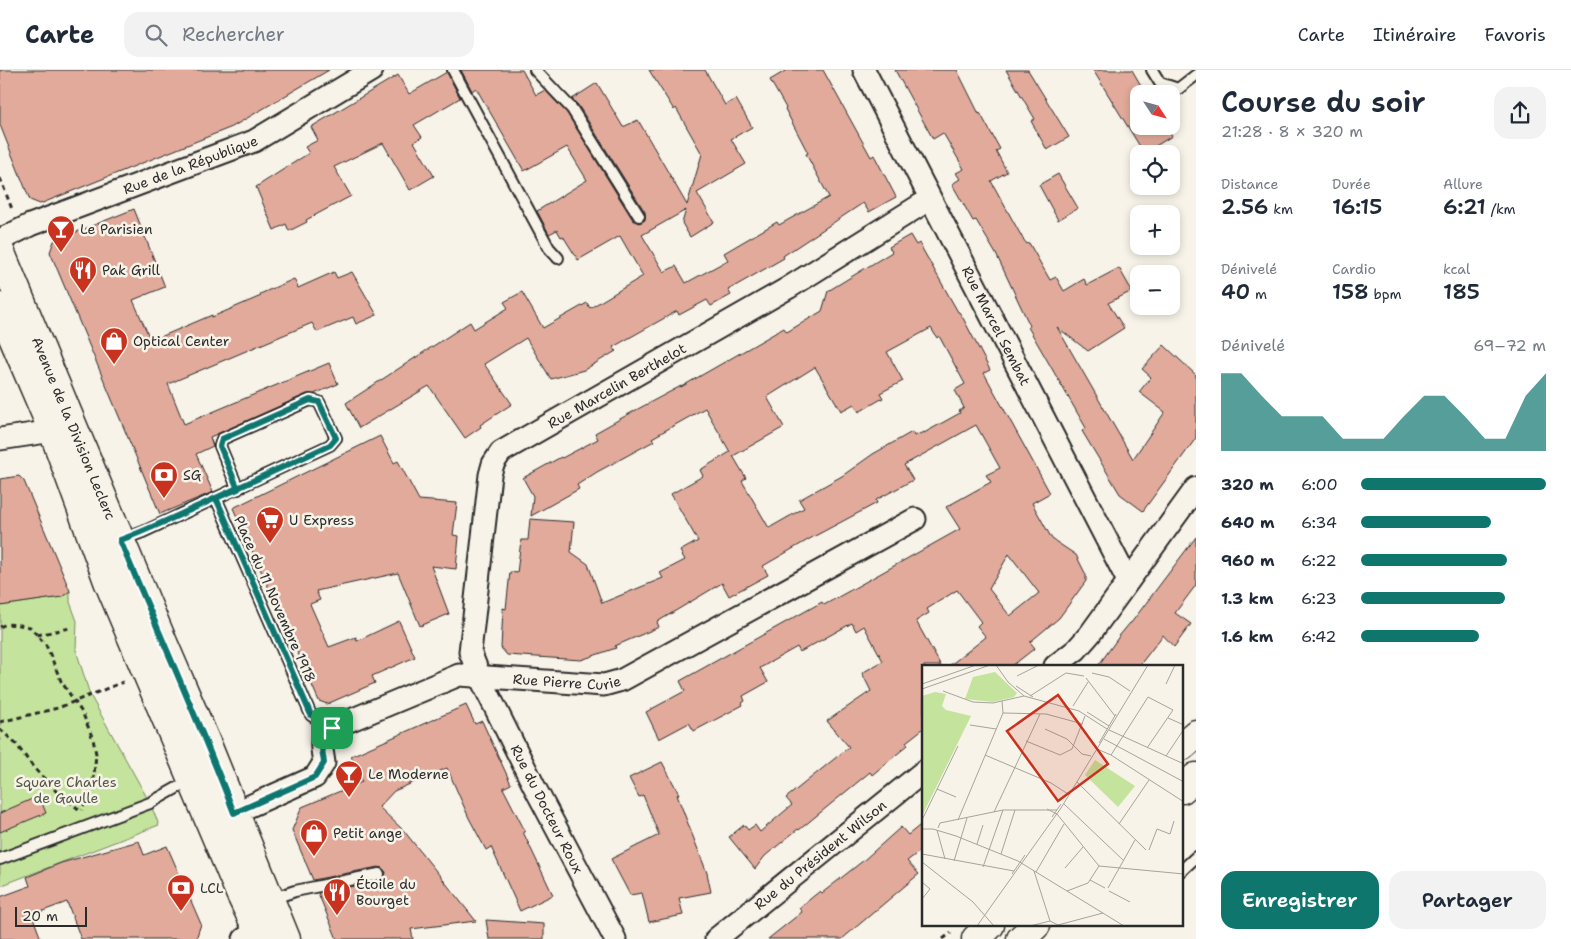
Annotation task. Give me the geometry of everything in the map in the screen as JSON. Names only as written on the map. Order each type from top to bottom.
[{"type":"main road","name":"Avenue de la Division Leclerc","points":[[0,251],[208,747],[286,939]]},
{"type":"main road","name":"Avenue de la Division Leclerc","points":[[0,307],[53,431],[108,581],[240,893],[255,936]]},
{"type":"main road","points":[[1184,744],[1196,734]]},
{"type":"main road","points":[[976,939],[989,926]]},
{"type":"main road","points":[[1021,939],[1035,926]]},
{"type":"street","name":"Rue de la République","points":[[0,240],[30,226],[254,141],[372,70]]},
{"type":"street","name":"Rue Marcel Sembat","points":[[864,70],[1128,581]]},
{"type":"street","name":"Rue Marcelin Berthelot","points":[[480,677],[470,652],[490,475],[493,464],[501,452],[788,288],[930,199]]},
{"type":"street","points":[[0,440],[53,431]]},
{"type":"street","points":[[1056,665],[1076,650],[1090,634],[1196,488]]},
{"type":"street","name":"Rue Pierre Curie","points":[[332,728],[459,675],[604,685],[622,680],[915,519]]},
{"type":"street","name":"Rue du Docteur Roux","points":[[480,677],[534,786],[615,939]]},
{"type":"street","points":[[234,813],[263,798],[315,777],[324,763],[321,742],[323,735],[332,728]]},
{"type":"street","name":"Rue du Président Wilson","points":[[716,939],[922,773]]},
{"type":"lane","points":[[453,70],[548,248],[558,258]]},
{"type":"lane","points":[[535,70],[572,109],[639,216]]},
{"type":"lane","points":[[1152,70],[1160,83],[1178,89],[1196,75]]},
{"type":"lane","points":[[120,540],[143,532],[238,489],[330,445],[336,438],[319,402],[310,400],[222,439],[220,446],[238,489]]},
{"type":"lane","name":"Place du 11 Novembre 1918","points":[[216,498],[311,715],[332,728]]},
{"type":"lane","points":[[0,859],[150,803],[192,780]]},
{"type":"lane","points":[[1184,868],[1196,858]]},
{"type":"lane","points":[[270,900],[295,891],[379,874]]},
{"type":"path","points":[[0,178],[11,206]]},
{"type":"path","points":[[0,627],[6,624],[30,628],[46,645],[60,681],[83,714],[96,754],[93,785],[81,811]]},
{"type":"path","points":[[36,635],[70,628]]},
{"type":"path","points":[[0,722],[58,708],[123,681]]},
{"type":"path","points":[[0,729],[16,744],[34,768],[51,786],[81,811]]},
{"type":"path","points":[[72,816],[90,808]]},
{"type":"green space","name":"Square Charles de Gaulle","points":[[70,591],[70,602],[77,621],[76,650],[90,695],[150,803],[159,825],[0,886],[0,606],[61,597]]},
{"type":"building","points":[[0,70],[329,70],[232,127],[40,204],[30,200],[0,125]]},
{"type":"building","points":[[461,70],[522,70],[536,95],[545,90],[567,113],[633,220],[639,223],[645,220],[645,212],[578,105],[572,99],[597,83],[623,127],[638,120],[687,205],[702,154],[676,108],[674,110],[649,70],[705,70],[725,105],[736,99],[752,127],[731,139],[746,164],[697,193],[714,222],[690,237],[682,223],[686,210],[642,235],[664,272],[676,266],[686,283],[728,260],[724,253],[777,222],[779,225],[829,197],[806,154],[808,153],[786,108],[770,80],[787,70],[823,70],[871,157],[874,155],[896,197],[869,212],[863,203],[783,256],[784,258],[728,290],[731,295],[711,306],[707,300],[679,315],[677,311],[613,347],[616,351],[584,370],[551,379],[526,338],[484,364],[512,404],[480,425],[481,427],[465,438],[429,386],[359,428],[346,403],[470,322],[474,329],[508,308],[504,302],[522,292],[543,328],[587,303],[590,308],[643,276],[620,236],[578,260],[557,230],[549,234],[537,211],[587,180],[567,147],[524,171],[476,88],[472,91]]},
{"type":"building","points":[[895,70],[957,70],[979,114],[1000,149],[996,151],[1007,172],[991,181],[1023,239],[1027,244],[1029,243],[1050,280],[1056,277],[1064,291],[1084,279],[1087,285],[1119,268],[1130,287],[1130,292],[1108,303],[1124,328],[1088,351],[1057,327],[1133,459],[1165,412],[1139,392],[1151,377],[1142,369],[1164,345],[1196,375],[1196,438],[1143,511],[1120,494],[1082,431],[1086,428],[1028,327],[1030,326],[996,254],[976,220],[973,221],[952,184],[960,179],[956,173],[964,169],[943,133],[933,139]]},
{"type":"building","points":[[1006,70],[1028,70],[1069,137],[1047,150],[1031,121],[1035,119]]},
{"type":"building","points":[[1093,70],[1132,70],[1141,85],[1130,85],[1130,130]]},
{"type":"building","points":[[447,72],[460,98],[414,125],[422,137],[414,142],[434,176],[410,190],[383,143],[334,167],[351,196],[289,231],[286,224],[274,230],[256,187],[309,153],[305,147],[318,140],[311,127],[398,75],[409,94]]},
{"type":"building","points":[[1133,135],[1172,136],[1157,145],[1139,145]]},
{"type":"building","points":[[1058,174],[1078,208],[1058,220],[1039,185]]},
{"type":"building","points":[[134,209],[165,287],[133,300],[151,341],[261,296],[260,294],[294,279],[298,288],[334,272],[337,278],[352,272],[377,315],[356,324],[353,317],[317,332],[312,323],[168,384],[184,424],[329,363],[338,384],[314,394],[307,394],[210,437],[213,446],[196,454],[213,492],[160,514],[50,252],[54,241]]},
{"type":"building","points":[[910,235],[916,245],[919,243],[963,318],[990,370],[984,373],[1050,493],[1032,503],[1052,539],[1076,555],[1086,575],[1086,581],[1059,618],[1030,642],[1035,648],[1013,665],[950,665],[986,637],[977,626],[981,622],[957,590],[927,609],[929,613],[916,621],[940,665],[922,665],[922,730],[906,742],[908,745],[872,775],[870,772],[765,856],[755,869],[729,837],[744,825],[748,830],[755,825],[760,832],[792,805],[786,798],[849,747],[827,721],[871,691],[862,673],[883,661],[864,626],[856,631],[852,623],[800,652],[797,647],[760,668],[768,682],[743,696],[745,701],[742,703],[743,705],[694,731],[689,723],[659,739],[646,712],[685,691],[680,681],[822,602],[824,605],[960,529],[946,507],[991,482],[986,475],[1000,468],[976,425],[904,465],[913,480],[876,500],[877,503],[763,566],[768,575],[729,596],[722,583],[657,622],[659,627],[615,646],[616,648],[581,660],[507,655],[501,648],[503,608],[506,609],[510,572],[517,573],[521,540],[528,540],[530,519],[574,522],[571,552],[588,564],[602,603],[663,578],[660,573],[685,560],[680,551],[698,541],[671,494],[703,476],[700,470],[730,452],[705,408],[652,438],[654,441],[597,472],[577,485],[579,489],[531,516],[533,496],[523,478],[598,439],[595,433],[636,410],[681,387],[784,328],[787,332],[822,311],[828,291],[892,252],[889,247]],"holes":[[[931,328],[937,338],[939,336],[965,384],[955,390],[964,408],[959,411],[960,413],[924,433],[914,436],[912,432],[873,454],[842,476],[799,500],[804,508],[769,528],[742,481],[746,478],[733,456],[784,427],[767,397],[815,367],[841,411],[854,404],[859,412],[883,398],[880,393],[903,381],[887,352]],[[1009,554],[1039,593],[1010,616],[989,589]]]},
{"type":"building","points":[[380,436],[394,463],[398,461],[419,500],[457,503],[453,535],[459,536],[456,569],[431,566],[449,614],[420,626],[398,573],[316,591],[320,600],[310,604],[329,647],[356,637],[357,641],[399,621],[415,657],[372,676],[375,683],[327,704],[319,701],[233,508]]},
{"type":"building","points":[[19,476],[24,481],[70,591],[62,597],[0,606],[0,479]]},
{"type":"building","points":[[1196,537],[1196,585],[1175,613],[1191,624],[1174,647],[1163,635],[1140,665],[1099,665]]},
{"type":"building","points":[[466,705],[475,724],[482,721],[511,784],[503,788],[525,831],[523,832],[553,895],[520,911],[491,847],[486,850],[469,818],[447,768],[394,791],[379,807],[404,831],[476,921],[411,929],[413,939],[337,939],[318,893],[380,881],[385,877],[386,872],[378,867],[313,880],[292,830],[302,807],[362,782],[351,756]]},
{"type":"building","points":[[662,762],[679,794],[677,795],[707,873],[711,892],[679,898],[683,915],[649,922],[642,893],[630,895],[611,859],[659,835],[643,795],[639,797],[629,778]]},
{"type":"building","points":[[39,796],[46,813],[0,832],[0,813]]},
{"type":"building","points":[[922,824],[922,850],[907,861],[919,874],[842,939],[768,939],[802,912],[799,908],[820,891],[822,893],[864,860],[901,827],[908,835]]},
{"type":"building","points":[[139,841],[144,855],[167,846],[201,924],[196,939],[81,939],[67,902],[32,915],[41,939],[0,939],[0,897],[30,886],[27,877],[61,863]]},
{"type":"building","points":[[486,920],[544,924],[544,939],[489,939]]},
{"type":"place","name":"Le Parisien","points":[[61,253]]},
{"type":"place","name":"Pak Grill","points":[[83,294]]},
{"type":"place","name":"Optical Center","points":[[114,365]]},
{"type":"place","name":"SG","points":[[164,499]]},
{"type":"place","name":"U Express","points":[[270,544]]},
{"type":"place","name":"Le Moderne","points":[[349,798]]},
{"type":"place","name":"Petit ange","points":[[314,857]]},
{"type":"place","name":"LCL","points":[[181,912]]},
{"type":"place","name":"Étoile du Bourget","points":[[337,916]]},
{"type":"route","points":[[332,728],[311,715],[216,498],[238,489],[220,446],[222,439],[310,400],[319,402],[336,438],[330,445],[238,489],[216,498],[143,532],[120,540],[234,813],[268,796],[315,777],[324,763],[321,742],[323,735],[332,728]]}]
